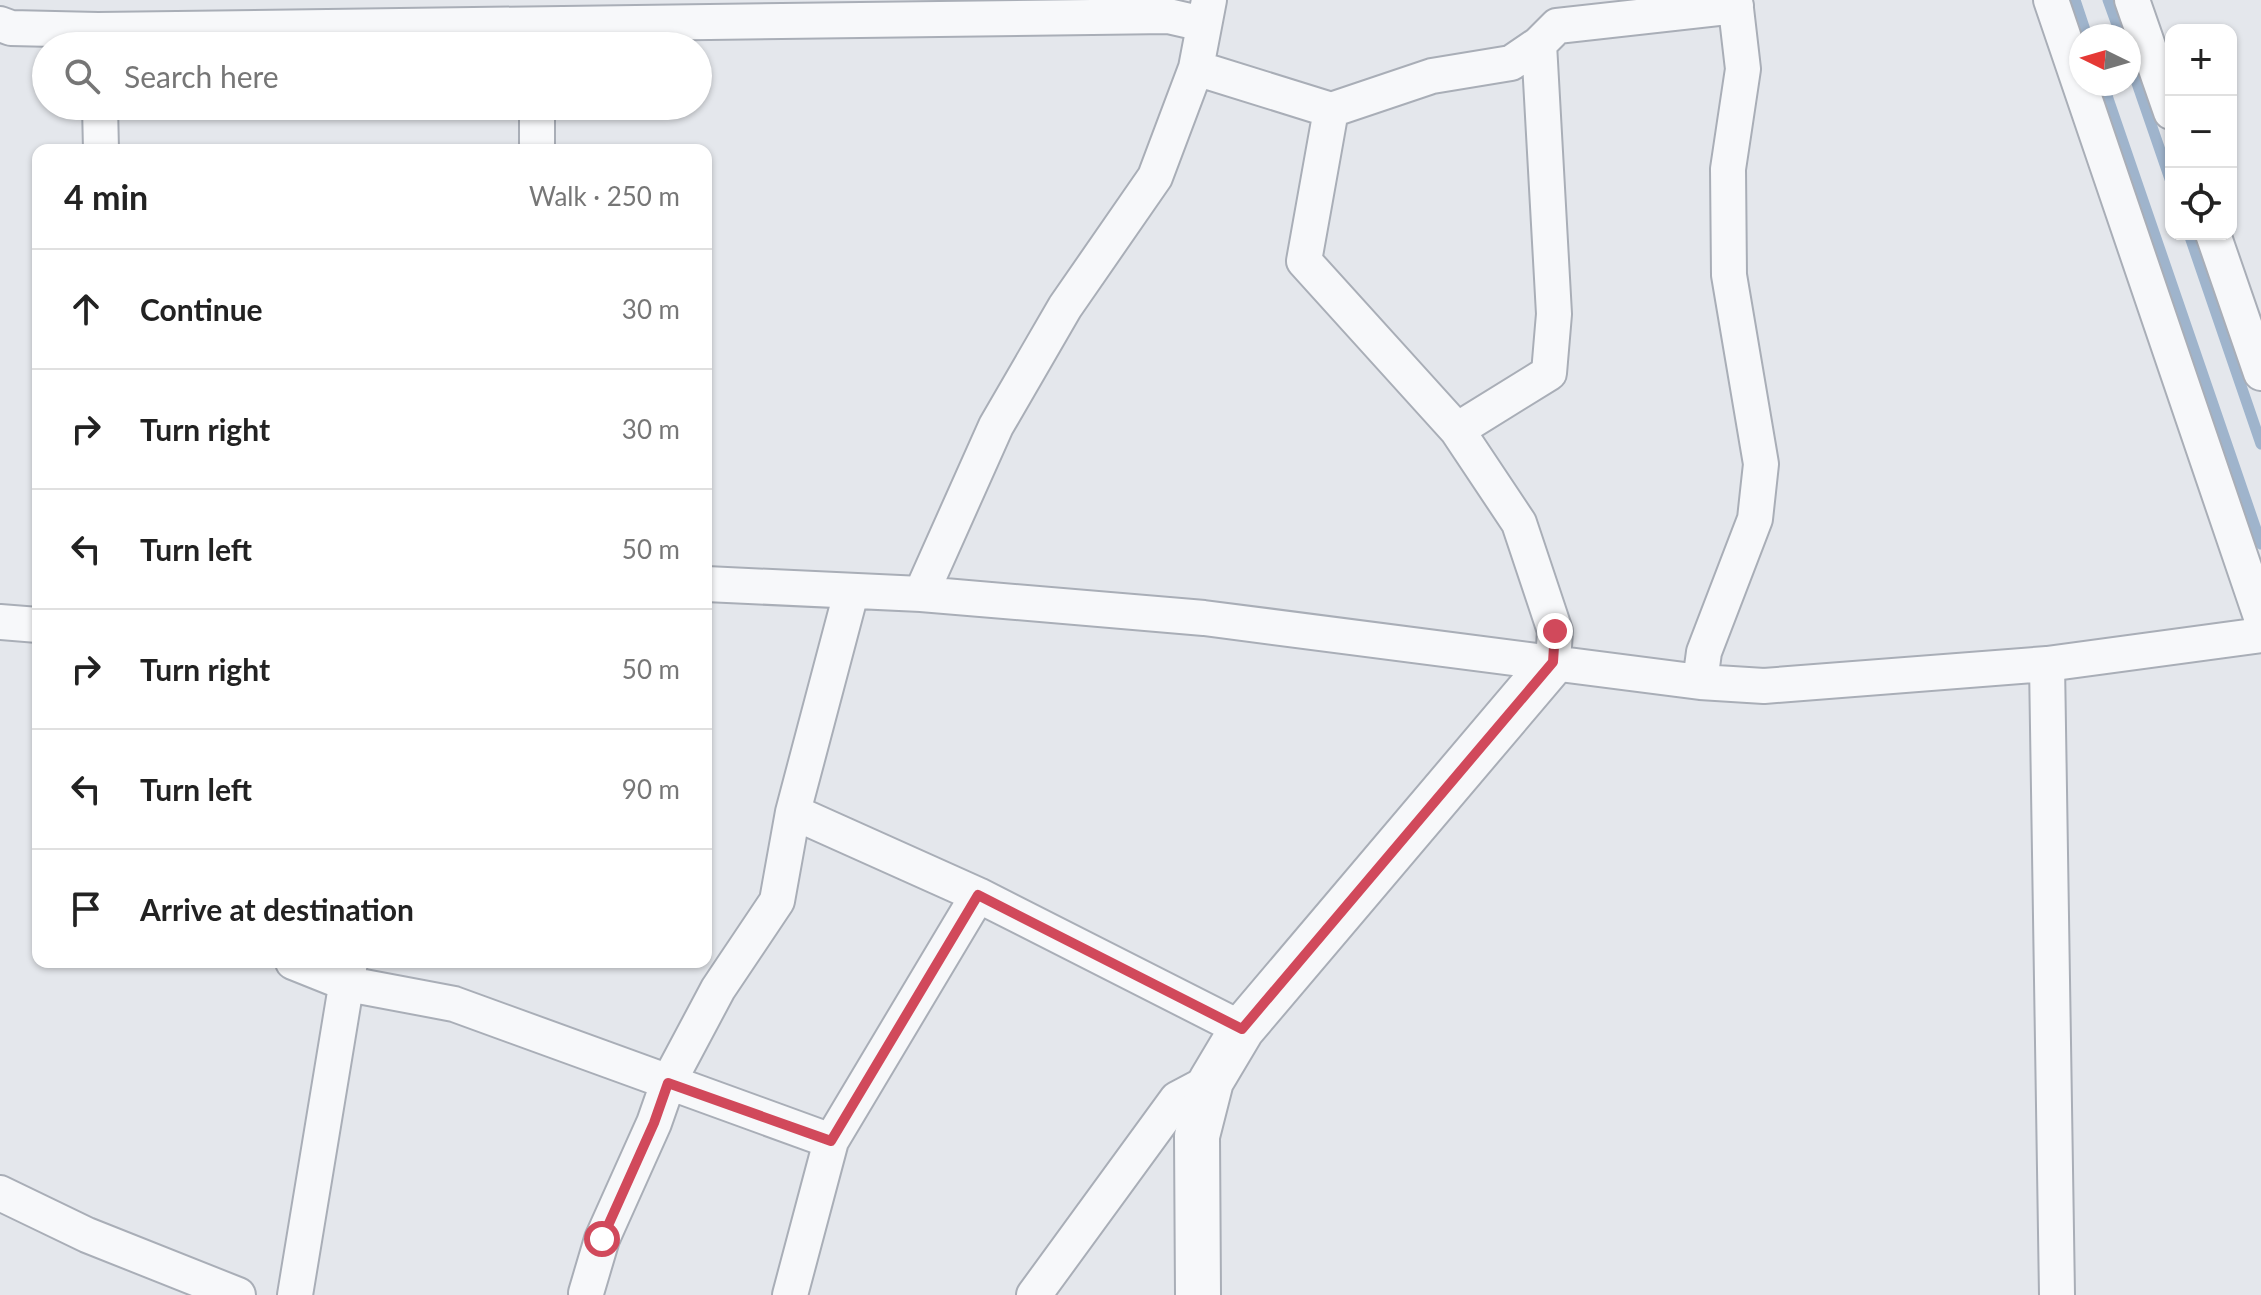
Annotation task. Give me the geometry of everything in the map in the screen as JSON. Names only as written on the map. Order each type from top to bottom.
[{"type":"street","points":[[2051,0],[2261,617]]},
{"type":"street","points":[[2132,0],[2165,96]]},
{"type":"street","points":[[1196,68],[1331,110],[1432,76],[1511,63],[1539,44],[1557,26],[1735,3],[1743,69],[1728,169],[1729,275],[1761,464],[1755,519],[1704,652],[1700,682]]},
{"type":"street","points":[[150,32],[316,13],[537,23],[1168,16],[1206,12],[1196,68],[1155,177],[1065,307],[996,426],[921,594]]},
{"type":"street","points":[[0,24],[46,32]]},
{"type":"street","points":[[1457,430],[1549,373],[1554,314],[1539,44]]},
{"type":"street","points":[[1198,1295],[1197,1136],[1211,1081],[1242,1029],[1553,662],[1555,631],[1519,523],[1457,430],[1304,261],[1331,110]]},
{"type":"street","points":[[100,120],[101,144]]},
{"type":"street","points":[[537,120],[537,144]]},
{"type":"street","points":[[2215,240],[2261,373]]},
{"type":"street","points":[[712,584],[921,594],[1204,618],[1700,682],[1764,686],[2047,664],[2261,635]]},
{"type":"street","points":[[586,1293],[602,1239],[654,1123],[668,1083],[718,989],[777,901],[793,812],[851,593]]},
{"type":"street","points":[[0,622],[32,625]]},
{"type":"street","points":[[2047,664],[2057,1295]]},
{"type":"street","points":[[793,812],[978,895],[1242,1029]]},
{"type":"street","points":[[790,1295],[831,1141],[978,895]]},
{"type":"street","points":[[324,968],[454,1004],[831,1141]]},
{"type":"street","points":[[295,1295],[349,973]]},
{"type":"street","points":[[1034,1295],[1177,1099],[1211,1081]]},
{"type":"street","points":[[0,1193],[87,1235],[238,1295]]},
{"type":"waterway","points":[[2075,0],[2083,24]]},
{"type":"waterway","points":[[2108,0],[2117,24]]},
{"type":"waterway","points":[[2141,95],[2166,168]]},
{"type":"waterway","points":[[2107,96],[2261,544]]},
{"type":"waterway","points":[[2191,240],[2261,444]]},
{"type":"route","points":[[602,1239],[654,1123],[668,1083],[831,1141],[978,895],[1242,1029],[1553,662],[1555,631]]}]
